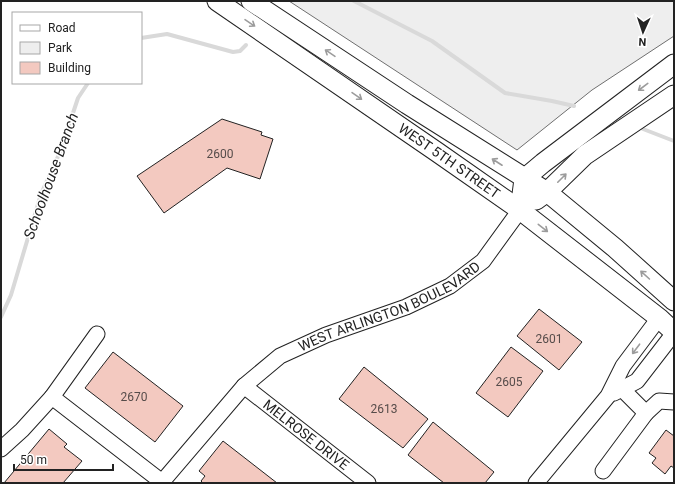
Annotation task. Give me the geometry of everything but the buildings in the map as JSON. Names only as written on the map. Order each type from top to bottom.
[{"type":"main road","name":"WEST 5TH STREET","points":[[217,1],[520,210],[659,318],[674,332]]},
{"type":"main road","name":"WEST 5TH STREET","points":[[251,1],[407,104],[524,179],[547,192],[615,248],[674,301]]},
{"type":"main road","points":[[524,179],[674,64]]},
{"type":"main road","name":"WEST ARLINGTON BOULEVARD","points":[[520,210],[547,192],[585,155],[674,95]]},
{"type":"main road","name":"WEST ARLINGTON BOULEVARD","points":[[520,210],[524,179]]},
{"type":"street","name":"WEST ARLINGTON BOULEVARD","points":[[162,483],[244,386],[280,356],[326,335],[406,307],[450,286],[483,261],[520,210]]},
{"type":"street","points":[[536,483],[608,396],[623,366],[659,318]]},
{"type":"street","points":[[608,396],[637,381],[674,332]]},
{"type":"street","points":[[1,450],[22,430],[52,397],[97,334]]},
{"type":"street","name":"MELROSE DRIVE","points":[[244,386],[349,478],[368,483]]},
{"type":"street","points":[[622,389],[646,413]]},
{"type":"street","points":[[52,397],[162,483]]},
{"type":"street","points":[[603,472],[646,413],[659,401],[674,402]]},
{"type":"green space","points":[[289,1],[674,1],[674,36],[592,90],[517,150]]},
{"type":"waterway","name":"Schoolhouse Branch","points":[[354,1],[432,41],[505,93],[574,106]]},
{"type":"waterway","name":"Schoolhouse Branch","points":[[142,38],[167,34],[233,52],[240,51],[246,45]]},
{"type":"waterway","name":"Schoolhouse Branch","points":[[1,317],[11,295],[41,194],[60,152],[78,98],[87,84]]},
{"type":"waterway","name":"Schoolhouse Branch","points":[[643,129],[674,141]]}]
